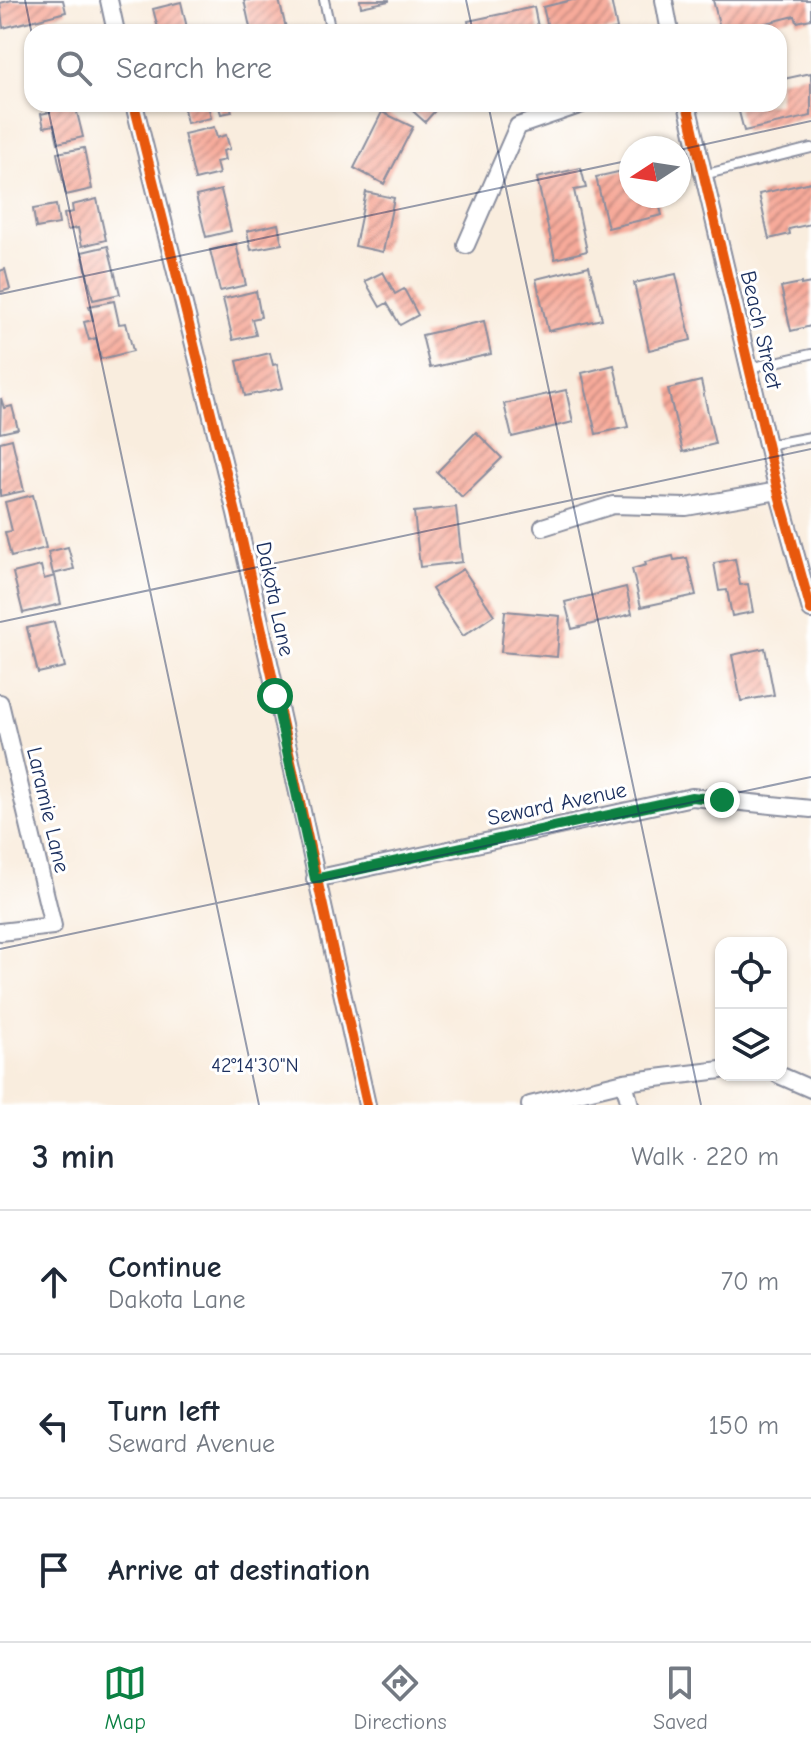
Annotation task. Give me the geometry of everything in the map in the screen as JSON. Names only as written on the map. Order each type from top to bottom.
[{"type":"street","points":[[109,0],[114,24]]},
{"type":"street","points":[[664,0],[668,24]]},
{"type":"street","name":"Dakota Lane","points":[[136,112],[236,513],[367,1105]]},
{"type":"street","points":[[466,245],[518,126],[559,112]]},
{"type":"street","name":"Beach Street","points":[[689,112],[778,491],[811,610]]},
{"type":"street","points":[[543,527],[613,505],[686,507],[778,491]]},
{"type":"street","name":"Laramie Lane","points":[[0,703],[53,926],[0,932]]},
{"type":"street","name":"Seward Avenue","points":[[315,879],[692,797],[811,809]]},
{"type":"street","points":[[530,1105],[624,1082],[715,1071]]},
{"type":"street","points":[[787,1078],[811,1089]]},
{"type":"street","points":[[624,1082],[630,1105]]},
{"type":"lane","points":[[324,0],[329,24]]},
{"type":"lane","points":[[703,175],[811,148]]},
{"type":"lane","points":[[749,368],[811,354]]},
{"type":"lane","points":[[767,445],[811,437]]},
{"type":"building","points":[[12,0],[63,0],[66,12],[3,28],[0,3]]},
{"type":"building","points":[[244,0],[279,0],[285,24],[249,24]]},
{"type":"building","points":[[360,0],[389,0],[389,1],[361,7]]},
{"type":"building","points":[[572,0],[611,0],[616,24],[547,24],[543,7]]},
{"type":"building","points":[[713,0],[811,0],[811,19],[797,22],[795,16],[762,24],[719,24]]},
{"type":"building","points":[[181,2],[186,24],[157,24],[153,9]]},
{"type":"building","points":[[534,7],[537,24],[469,24],[468,21]]},
{"type":"building","points":[[811,73],[811,116],[744,131],[739,112],[787,112],[787,78]]},
{"type":"building","points":[[77,112],[83,137],[58,143],[54,125],[44,127],[41,114]]},
{"type":"building","points":[[185,112],[210,112],[211,118],[187,123]]},
{"type":"building","points":[[382,112],[413,127],[384,184],[354,168]]},
{"type":"building","points":[[414,112],[434,112],[425,122]]},
{"type":"building","points":[[214,127],[217,138],[226,135],[230,149],[223,151],[225,160],[216,162],[219,174],[195,180],[184,134]]},
{"type":"building","points":[[84,148],[92,189],[66,195],[57,153]]},
{"type":"building","points":[[581,168],[586,188],[574,190],[587,251],[555,259],[537,178]]},
{"type":"building","points":[[619,172],[619,208],[660,208],[662,215],[608,228],[596,177]]},
{"type":"building","points":[[811,182],[811,224],[789,229],[790,234],[769,239],[759,194]]},
{"type":"building","points":[[221,190],[231,231],[206,237],[196,196]]},
{"type":"building","points":[[366,192],[394,198],[383,252],[355,246]]},
{"type":"building","points":[[97,199],[106,240],[82,246],[78,228],[67,230],[64,214],[73,212],[72,205]]},
{"type":"building","points":[[56,205],[59,224],[36,228],[33,209]]},
{"type":"building","points":[[278,224],[282,244],[251,250],[247,231]]},
{"type":"building","points":[[236,244],[246,285],[220,291],[210,250]]},
{"type":"building","points":[[108,246],[120,294],[93,300],[82,252]]},
{"type":"building","points":[[589,266],[602,319],[548,331],[536,279]]},
{"type":"building","points":[[5,269],[10,289],[0,292],[0,271]]},
{"type":"building","points":[[383,272],[395,294],[404,289],[418,315],[400,325],[387,303],[380,307],[365,281]]},
{"type":"building","points":[[676,274],[691,340],[649,350],[634,283]]},
{"type":"building","points":[[811,283],[811,326],[791,331],[781,287]]},
{"type":"building","points":[[256,291],[261,317],[252,319],[256,335],[233,340],[223,299]]},
{"type":"building","points":[[114,301],[119,324],[126,323],[133,351],[101,359],[96,338],[89,340],[84,322],[93,320],[89,306]]},
{"type":"building","points":[[484,321],[491,354],[430,368],[422,335]]},
{"type":"building","points":[[270,353],[273,365],[277,364],[283,388],[245,396],[237,361]]},
{"type":"building","points":[[614,365],[628,427],[596,434],[582,373]]},
{"type":"building","points":[[701,381],[715,444],[683,452],[668,389]]},
{"type":"building","points":[[566,390],[573,422],[512,437],[504,404]]},
{"type":"building","points":[[1,398],[4,408],[12,406],[18,429],[0,433]]},
{"type":"building","points":[[476,432],[502,458],[462,497],[437,472]]},
{"type":"building","points":[[12,439],[24,491],[0,496],[0,442]]},
{"type":"building","points":[[33,495],[46,548],[11,557],[5,532],[12,531],[5,502]]},
{"type":"building","points":[[456,507],[462,562],[420,567],[414,512]]},
{"type":"building","points":[[68,547],[74,569],[53,574],[48,552]]},
{"type":"building","points":[[673,556],[674,560],[687,558],[696,595],[641,607],[632,569],[646,565],[645,562]]},
{"type":"building","points":[[735,559],[740,585],[748,584],[753,612],[732,616],[727,590],[719,591],[714,563]]},
{"type":"building","points":[[41,566],[44,579],[55,576],[61,604],[23,613],[13,573]]},
{"type":"building","points":[[463,569],[494,615],[463,636],[432,589]]},
{"type":"building","points":[[626,587],[632,614],[572,629],[565,602]]},
{"type":"building","points":[[505,611],[560,616],[557,657],[501,652]]},
{"type":"building","points":[[54,622],[65,667],[38,673],[27,628]]},
{"type":"building","points":[[765,648],[774,695],[741,701],[732,655]]},
{"type":"cycle path","points":[[136,112],[236,513],[367,1105]]},
{"type":"cycle path","points":[[689,112],[778,491],[811,610]]},
{"type":"route","points":[[275,696],[315,879],[692,797],[722,800]]}]
